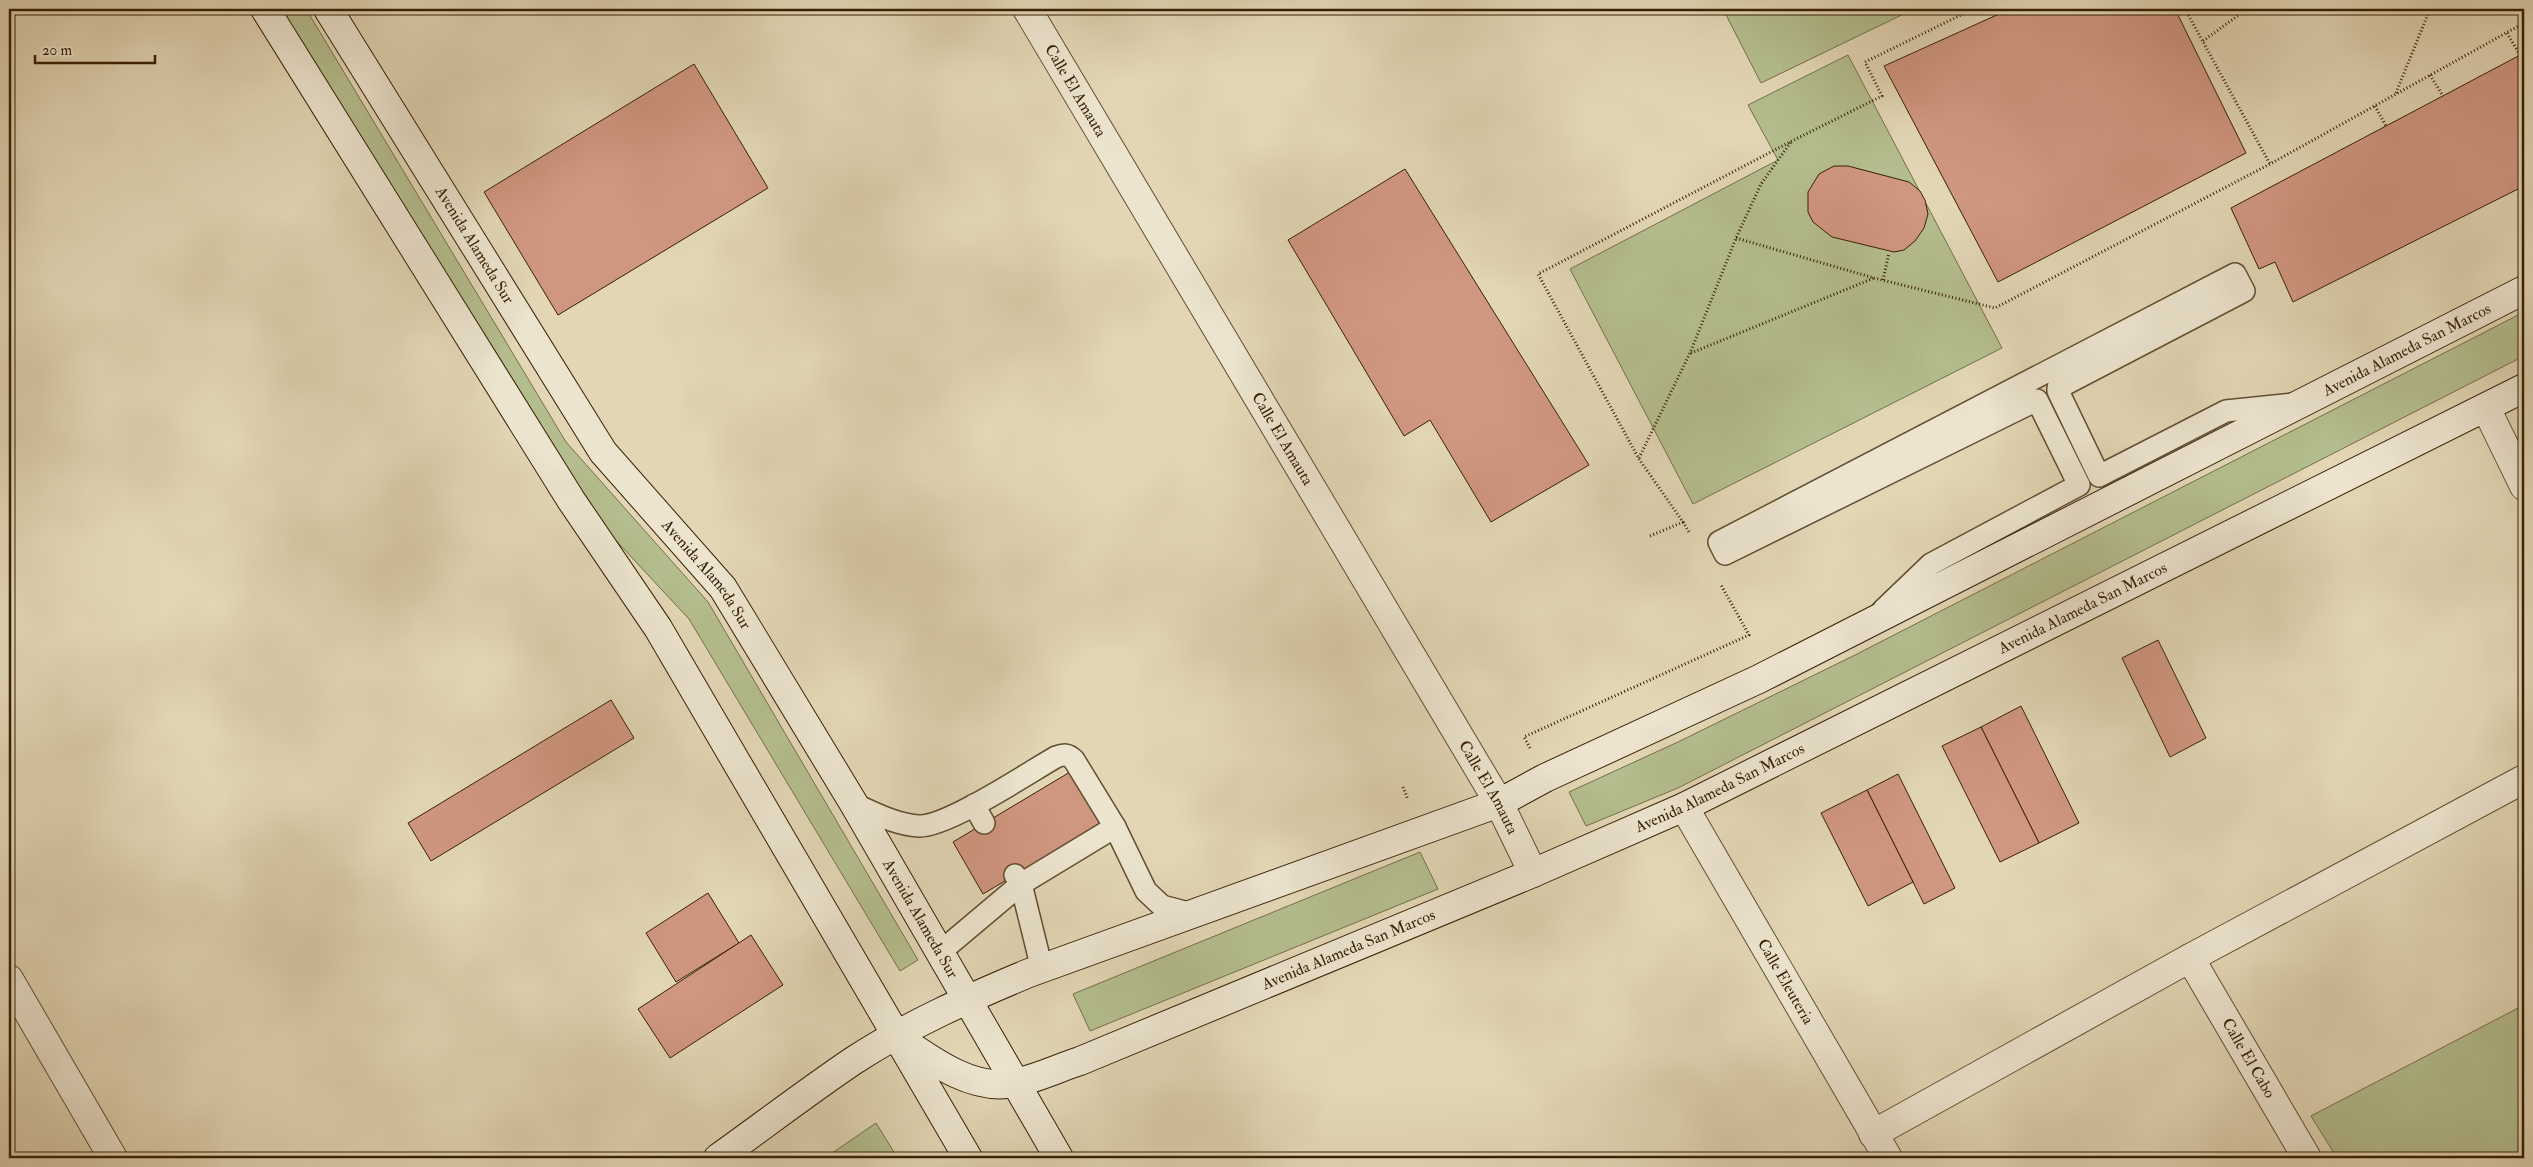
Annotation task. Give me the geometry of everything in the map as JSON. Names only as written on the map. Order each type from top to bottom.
[{"type":"main road","points":[[265,9],[571,500],[658,628],[968,1158]]},
{"type":"main road","name":"Avenida Alameda Sur","points":[[328,9],[604,452],[723,588],[854,804],[1059,1158]]},
{"type":"main road","name":"Calle El Amauta","points":[[1027,9],[1499,803],[1533,872]]},
{"type":"main road","name":"Avenida Alameda San Marcos","points":[[718,1158],[854,1061],[896,1036],[968,998],[1042,969],[1499,803],[1545,778],[1759,679],[2524,290]]},
{"type":"main road","name":"Avenida Alameda San Marcos","points":[[896,1036],[946,1068],[990,1085],[1016,1083],[1080,1061],[1684,807],[2524,388]]},
{"type":"main road","points":[[2486,408],[2524,486]]},
{"type":"main road","points":[[1873,1134],[2190,958],[2524,779]]},
{"type":"main road","name":"Calle Eleuteria","points":[[1684,807],[1888,1158]]},
{"type":"main road","name":"Calle El Cabo","points":[[2190,958],[2307,1158]]},
{"type":"main road","points":[[9,979],[113,1158]]},
{"type":"lane","points":[[1872,621],[1931,564],[2079,485],[2037,400],[1726,554],[1720,542],[2234,274],[2244,291],[2058,388],[2099,476],[2226,411],[2302,403]]},
{"type":"lane","points":[[854,804],[891,820],[920,826],[947,820],[1063,754],[1074,760],[1115,828],[1146,891],[1162,906],[1192,914]]},
{"type":"lane","points":[[974,805],[984,823]]},
{"type":"lane","points":[[939,952],[1018,880],[1115,828]]},
{"type":"lane","points":[[1018,880],[1042,969]]},
{"type":"path","points":[[1693,539],[1639,458],[1538,274],[1882,96],[1865,62],[1973,9]]},
{"type":"path","points":[[2185,9],[2270,164]]},
{"type":"path","points":[[2203,41],[2247,9]]},
{"type":"path","points":[[2396,94],[2430,9]]},
{"type":"path","points":[[1736,238],[1874,278],[1995,308],[2270,164],[2524,23]]},
{"type":"path","points":[[2507,33],[2520,55]]},
{"type":"path","points":[[2430,75],[2443,96]]},
{"type":"path","points":[[2375,106],[2386,126]]},
{"type":"path","points":[[1639,458],[1690,354],[1736,238],[1761,184],[1792,141]]},
{"type":"path","points":[[1883,280],[1889,253]]},
{"type":"path","points":[[1690,354],[1874,278]]},
{"type":"path","points":[[1650,536],[1683,522]]},
{"type":"path","points":[[1545,778],[1524,737],[1749,635],[1719,582]]},
{"type":"green space","points":[[281,9],[306,9],[566,442],[708,602],[918,960],[900,971],[689,619],[568,489]]},
{"type":"green space","points":[[1723,9],[1914,9],[1761,83]]},
{"type":"green space","points":[[1848,55],[2002,348],[1693,504],[1570,269],[1778,160],[1748,105]]},
{"type":"green space","points":[[2524,312],[2524,356],[1678,788],[1586,826],[1569,792],[1678,742],[1855,655]]},
{"type":"green space","points":[[1420,852],[1438,889],[1090,1031],[1073,994]]},
{"type":"green space","points":[[2524,1005],[2524,1158],[2337,1158],[2311,1116]]},
{"type":"green space","points":[[876,1123],[897,1157],[825,1158]]},
{"type":"building","points":[[2010,9],[2175,9],[2246,153],[1998,282],[1884,66]]},
{"type":"building","points":[[2524,53],[2524,186],[2293,302],[2275,262],[2259,269],[2231,208]]},
{"type":"building","points":[[694,64],[768,188],[558,315],[484,192]]},
{"type":"building","points":[[1834,166],[1848,166],[1909,182],[1920,191],[1925,200],[1928,214],[1924,228],[1915,241],[1904,250],[1894,252],[1832,237],[1813,222],[1808,212],[1808,192],[1819,174]]},
{"type":"building","points":[[1405,169],[1589,465],[1491,522],[1430,420],[1404,436],[1288,240]]},
{"type":"building","points":[[2158,640],[2206,738],[2170,757],[2122,658]]},
{"type":"building","points":[[611,700],[634,738],[431,861],[408,823]]},
{"type":"building","points":[[2021,706],[2079,823],[2039,843],[1981,727]]},
{"type":"building","points":[[1981,727],[2039,843],[2000,862],[1942,746]]},
{"type":"building","points":[[1070,772],[1100,824],[983,894],[953,842]]},
{"type":"building","points":[[1898,774],[1955,888],[1924,904],[1867,790]]},
{"type":"building","points":[[1867,790],[1913,882],[1868,906],[1821,813]]},
{"type":"building","points":[[708,893],[739,943],[676,982],[646,933]]},
{"type":"building","points":[[751,935],[783,985],[670,1058],[638,1009]]}]
